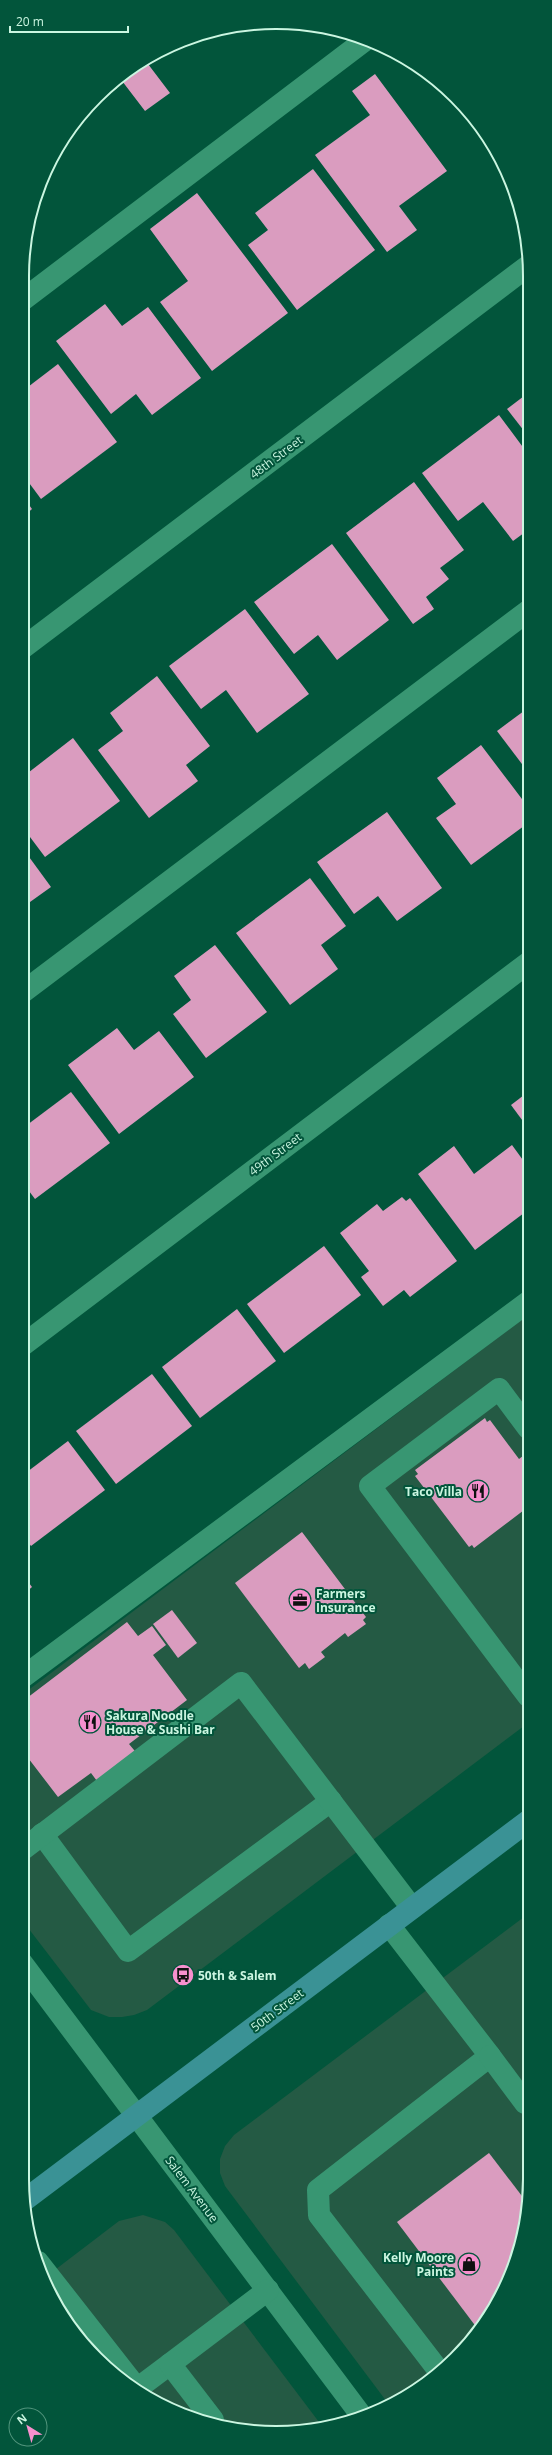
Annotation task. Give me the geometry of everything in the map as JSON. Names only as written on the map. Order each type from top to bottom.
[{"type":"main road","name":"50th Street","points":[[30,2196],[523,1825]]},
{"type":"street","points":[[29,295],[360,44]]},
{"type":"street","name":"48th Street","points":[[29,643],[523,270]]},
{"type":"street","points":[[29,987],[523,615]]},
{"type":"street","name":"49th Street","points":[[29,1340],[523,967]]},
{"type":"street","points":[[29,1673],[523,1306]]},
{"type":"street","points":[[521,1672],[370,1486],[499,1389],[523,1421]]},
{"type":"street","points":[[29,1844],[241,1683],[412,1908]]},
{"type":"street","points":[[42,1834],[128,1951],[331,1801]]},
{"type":"street","points":[[389,1925],[523,2100]]},
{"type":"street","name":"Salem Avenue","points":[[29,1972],[359,2412]]},
{"type":"street","points":[[436,2367],[319,2215],[318,2190],[490,2056]]},
{"type":"street","points":[[49,2276],[127,2376]]},
{"type":"street","points":[[141,2386],[268,2290]]},
{"type":"street","points":[[170,2364],[211,2418]]},
{"type":"shaded area","points":[[523,1319],[523,1727],[147,2010],[134,2015],[109,2017],[91,2010],[29,1929],[29,1689]]},
{"type":"shaded area","points":[[523,1918],[523,2179],[521,2211],[515,2243],[498,2288],[481,2316],[451,2354],[426,2375],[400,2393],[386,2401],[225,2186],[220,2173],[220,2159],[225,2146],[234,2135]]},
{"type":"shaded area","points":[[143,2215],[165,2222],[174,2230],[319,2422],[276,2426],[244,2424],[212,2418],[181,2407],[152,2393],[126,2375],[101,2354],[71,2316],[54,2288],[48,2275],[119,2221]]},
{"type":"building","points":[[149,65],[170,93],[145,111],[123,82]]},
{"type":"building","points":[[375,74],[447,171],[399,206],[417,230],[387,252],[315,155],[370,115],[352,91]]},
{"type":"building","points":[[313,169],[375,250],[297,310],[248,245],[268,230],[255,213]]},
{"type":"building","points":[[197,193],[288,313],[212,371],[160,302],[188,281],[150,229]]},
{"type":"building","points":[[105,304],[122,326],[148,307],[201,378],[152,415],[136,394],[111,414],[56,341]]},
{"type":"building","points":[[58,364],[117,442],[41,499],[29,483],[29,386]]},
{"type":"building","points":[[523,397],[523,430],[507,409]]},
{"type":"building","points":[[499,415],[523,447],[523,534],[513,541],[483,502],[458,521],[422,473]]},
{"type":"building","points":[[414,482],[464,550],[440,568],[449,579],[426,597],[434,609],[413,624],[346,533]]},
{"type":"building","points":[[29,505],[32,509],[29,512]]},
{"type":"building","points":[[332,544],[389,620],[337,660],[318,635],[294,654],[254,602]]},
{"type":"building","points":[[245,609],[309,694],[257,733],[226,690],[201,709],[169,666]]},
{"type":"building","points":[[157,676],[210,746],[186,765],[198,781],[149,818],[98,750],[123,731],[110,713]]},
{"type":"building","points":[[523,712],[523,765],[497,731]]},
{"type":"building","points":[[73,738],[120,801],[45,857],[29,836],[29,772]]},
{"type":"building","points":[[481,745],[523,800],[523,827],[471,865],[436,818],[456,804],[437,778]]},
{"type":"building","points":[[387,812],[442,888],[397,921],[378,896],[354,914],[317,862]]},
{"type":"building","points":[[29,857],[51,887],[29,903]]},
{"type":"building","points":[[310,878],[346,926],[321,945],[338,969],[290,1005],[236,933]]},
{"type":"building","points":[[215,945],[267,1012],[206,1058],[173,1014],[191,1000],[174,976]]},
{"type":"building","points":[[117,1028],[134,1050],[159,1031],[194,1077],[119,1134],[68,1065]]},
{"type":"building","points":[[71,1092],[110,1143],[35,1199],[29,1191],[29,1124]]},
{"type":"building","points":[[523,1096],[523,1121],[511,1105]]},
{"type":"building","points":[[512,1145],[523,1160],[523,1214],[475,1250],[418,1174],[454,1146],[474,1174]]},
{"type":"building","points":[[402,1197],[406,1201],[410,1198],[457,1261],[410,1297],[404,1290],[383,1306],[361,1277],[369,1271],[340,1233],[377,1204],[383,1211]]},
{"type":"building","points":[[324,1246],[361,1295],[284,1353],[247,1304]]},
{"type":"building","points":[[237,1309],[276,1361],[200,1418],[162,1367]]},
{"type":"building","points":[[152,1374],[192,1426],[116,1484],[76,1431]]},
{"type":"building","name":"Taco Villa","points":[[485,1418],[487,1422],[490,1420],[519,1459],[523,1456],[523,1511],[474,1548],[472,1545],[469,1547],[415,1476],[418,1474],[415,1470]]},
{"type":"building","points":[[68,1441],[105,1490],[31,1546],[29,1543],[29,1470]]},
{"type":"building","name":"Farmers Insurance","points":[[302,1532],[366,1617],[363,1620],[366,1624],[348,1637],[345,1633],[321,1652],[325,1657],[309,1669],[305,1663],[299,1668],[235,1583]]},
{"type":"building","points":[[29,1583],[32,1587],[29,1590]]},
{"type":"building","points":[[172,1610],[197,1643],[178,1658],[153,1624]]},
{"type":"building","name":"Sakura Noodle House & Sushi Bar","points":[[127,1622],[138,1636],[152,1626],[166,1645],[153,1655],[187,1700],[129,1744],[139,1756],[100,1785],[91,1773],[58,1797],[29,1759],[29,1696]]},
{"type":"building","name":"Kelly Moore Paints","points":[[489,2153],[522,2196],[521,2211],[515,2243],[510,2258],[498,2288],[475,2325],[397,2222]]},
{"type":"place","name":"Taco Villa","points":[[478,1491]]},
{"type":"place","name":"Farmers Insurance","points":[[300,1600]]},
{"type":"place","name":"Sakura Noodle House & Sushi Bar","points":[[90,1722]]},
{"type":"place","name":"50th & Salem","points":[[183,1975]]},
{"type":"place","name":"Kelly Moore Paints","points":[[469,2264]]}]
